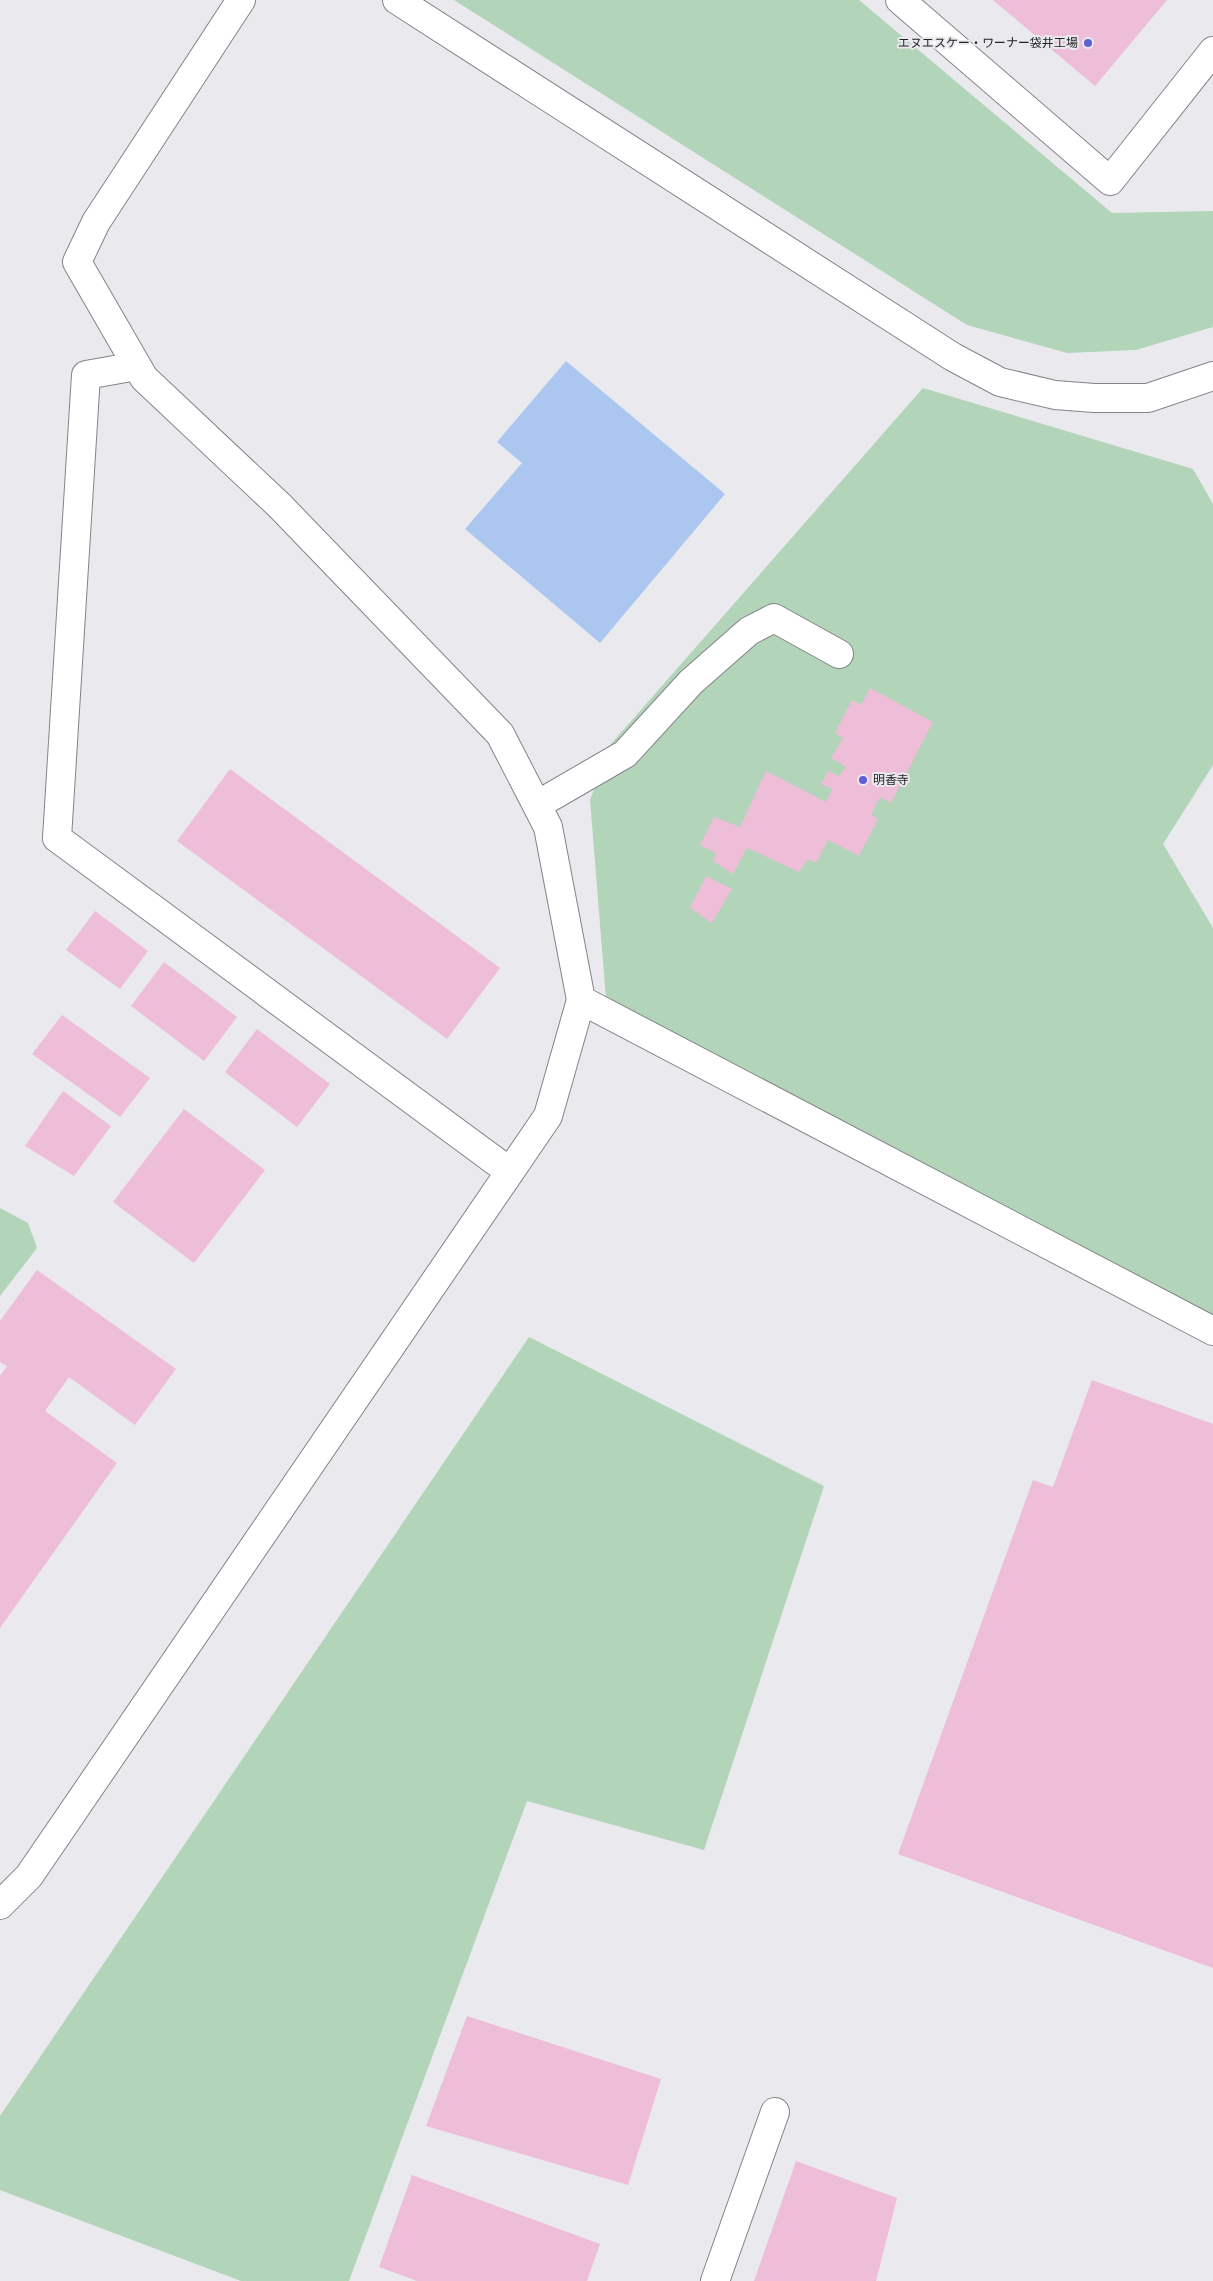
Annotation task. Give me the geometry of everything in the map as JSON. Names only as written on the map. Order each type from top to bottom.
[{"type":"street","points":[[0,1905],[30,1876],[548,1116],[581,1000],[548,827],[500,734],[280,506],[144,378],[77,262],[96,222],[241,0]]},
{"type":"street","points":[[398,0],[953,357],[1000,382],[1055,395],[1094,398],[1148,398],[1213,376]]},
{"type":"street","points":[[900,0],[1110,181],[1213,51]]},
{"type":"street","points":[[137,366],[86,375],[57,838],[510,1172]]},
{"type":"street","points":[[537,805],[625,754],[691,682],[748,631],[774,618],[839,654]]},
{"type":"street","points":[[581,1000],[1213,1332]]},
{"type":"street","points":[[715,2281],[775,2112]]},
{"type":"green space","points":[[454,0],[859,0],[1112,213],[1213,211],[1213,327],[1136,350],[1067,353],[967,325]]},
{"type":"green space","points":[[923,388],[1193,469],[1213,504],[1213,765],[1163,844],[1213,928],[1213,1314],[814,1121],[607,1011],[590,800],[611,744]]},
{"type":"green space","points":[[0,1208],[28,1223],[37,1248],[0,1296]]},
{"type":"green space","points":[[529,1337],[824,1486],[704,1850],[527,1801],[349,2281],[241,2281],[0,2190],[0,2116]]},
{"type":"water","points":[[566,361],[725,494],[600,643],[465,529],[522,463],[497,442]]},
{"type":"building","name":"エヌエスケー・ワーナー袋井工場","points":[[993,0],[1167,0],[1095,86]]},
{"type":"building","name":"明香寺","points":[[870,688],[933,722],[891,803],[880,797],[871,815],[878,819],[859,856],[828,840],[816,863],[808,859],[799,872],[747,848],[733,874],[713,861],[716,853],[700,845],[714,817],[740,827],[766,771],[826,802],[832,789],[821,784],[828,771],[839,776],[846,767],[831,758],[843,738],[835,733],[852,700],[861,705]]},
{"type":"building","points":[[230,769],[500,968],[447,1039],[177,841]]},
{"type":"building","points":[[706,876],[732,889],[712,923],[690,908]]},
{"type":"building","points":[[95,911],[148,951],[120,989],[66,950]]},
{"type":"building","points":[[164,962],[237,1017],[204,1061],[131,1006]]},
{"type":"building","points":[[62,1015],[150,1078],[120,1117],[32,1054]]},
{"type":"building","points":[[257,1029],[330,1084],[297,1127],[225,1072]]},
{"type":"building","points":[[63,1091],[111,1126],[74,1176],[25,1146]]},
{"type":"building","points":[[184,1109],[265,1170],[194,1263],[113,1202]]},
{"type":"building","points":[[37,1270],[176,1369],[135,1425],[69,1377],[45,1411],[117,1463],[0,1628],[0,1376],[7,1366],[0,1362],[0,1321]]},
{"type":"building","points":[[1092,1380],[1213,1424],[1213,1968],[898,1854],[1033,1480],[1053,1487]]},
{"type":"building","points":[[467,2016],[661,2079],[628,2185],[426,2126]]},
{"type":"building","points":[[796,2161],[897,2198],[876,2281],[754,2281]]},
{"type":"building","points":[[412,2175],[600,2244],[587,2281],[417,2281],[379,2267]]},
{"type":"place","name":"エヌエスケー・ワーナー袋井工場","points":[[1088,43]]},
{"type":"place","name":"明香寺","points":[[863,780]]}]
